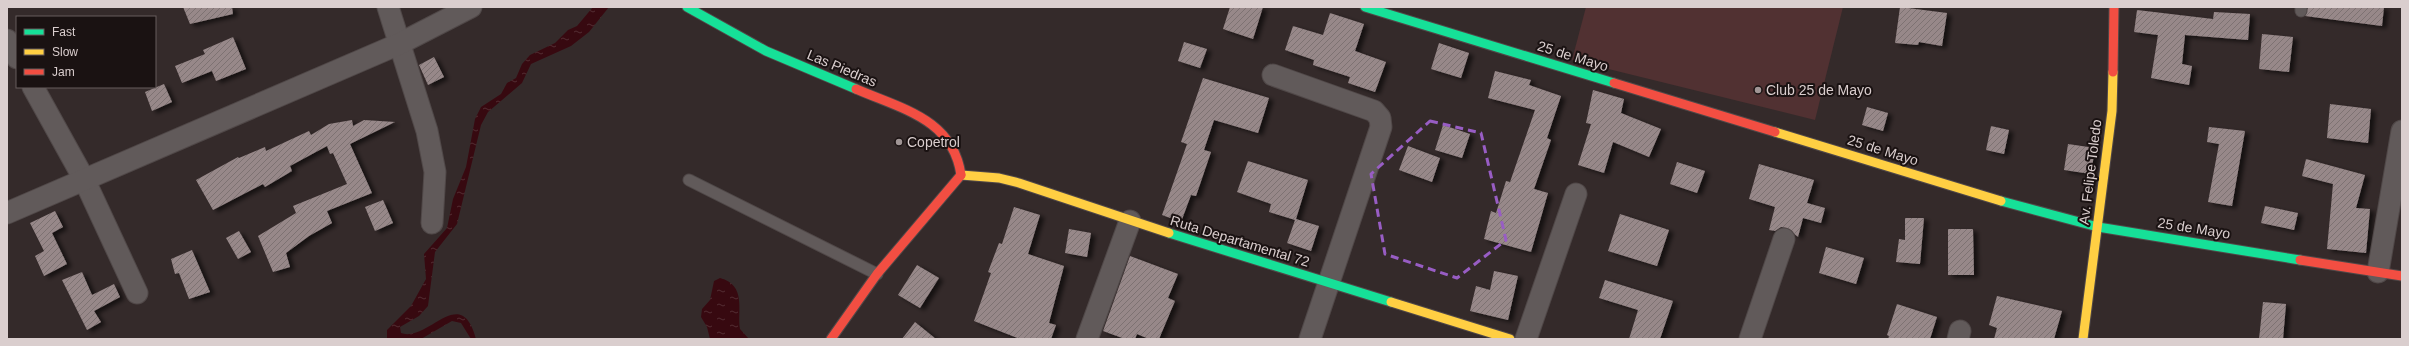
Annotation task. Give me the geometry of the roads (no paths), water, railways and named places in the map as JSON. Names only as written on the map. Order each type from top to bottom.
[{"type":"street","points":[[388,7],[427,131],[435,172],[432,223]]},
{"type":"street","points":[[7,213],[399,44],[471,7]]},
{"type":"street","name":"Las Piedras","points":[[688,7],[766,51],[919,116],[945,134],[955,149],[961,175]]},
{"type":"street","name":"25 de Mayo","points":[[1365,7],[2017,206],[2098,227],[2402,276]]},
{"type":"street","name":"Av. Felipe Toledo","points":[[2082,339],[2112,112],[2114,7]]},
{"type":"street","points":[[7,40],[16,56]]},
{"type":"street","points":[[1273,75],[1374,111],[1380,118],[1381,127],[1310,339]]},
{"type":"street","points":[[34,88],[84,179],[137,292]]},
{"type":"street","points":[[2378,272],[2402,131]]},
{"type":"street","points":[[831,339],[878,274],[961,175]]},
{"type":"street","name":"Ruta Departamental 72","points":[[961,175],[999,178],[1019,183],[1130,222],[1510,339]]},
{"type":"street","points":[[1526,339],[1576,194]]},
{"type":"street","points":[[1087,339],[1130,222]]},
{"type":"street","points":[[1750,339],[1784,239]]},
{"type":"lane","points":[[689,180],[878,274]]},
{"type":"water","points":[[593,7],[609,7],[589,32],[571,46],[531,64],[522,83],[488,112],[481,125],[457,224],[435,252],[428,306],[419,316],[400,327],[401,333],[411,334],[422,330],[443,318],[453,315],[462,315],[470,323],[476,339],[471,339],[461,323],[452,321],[421,339],[387,339],[387,330],[411,306],[426,279],[424,254],[447,228],[453,199],[466,167],[475,119],[481,107],[501,94],[507,83],[516,78],[522,64],[530,55],[555,43],[568,30],[577,26]]},
{"type":"water","points":[[720,278],[728,281],[734,286],[737,292],[739,299],[740,329],[749,339],[710,339],[707,327],[701,317],[702,309],[710,300],[714,281]]},
{"type":"place","name":"Club 25 de Mayo","points":[[1758,90]]},
{"type":"place","name":"Copetrol","points":[[899,142]]}]
